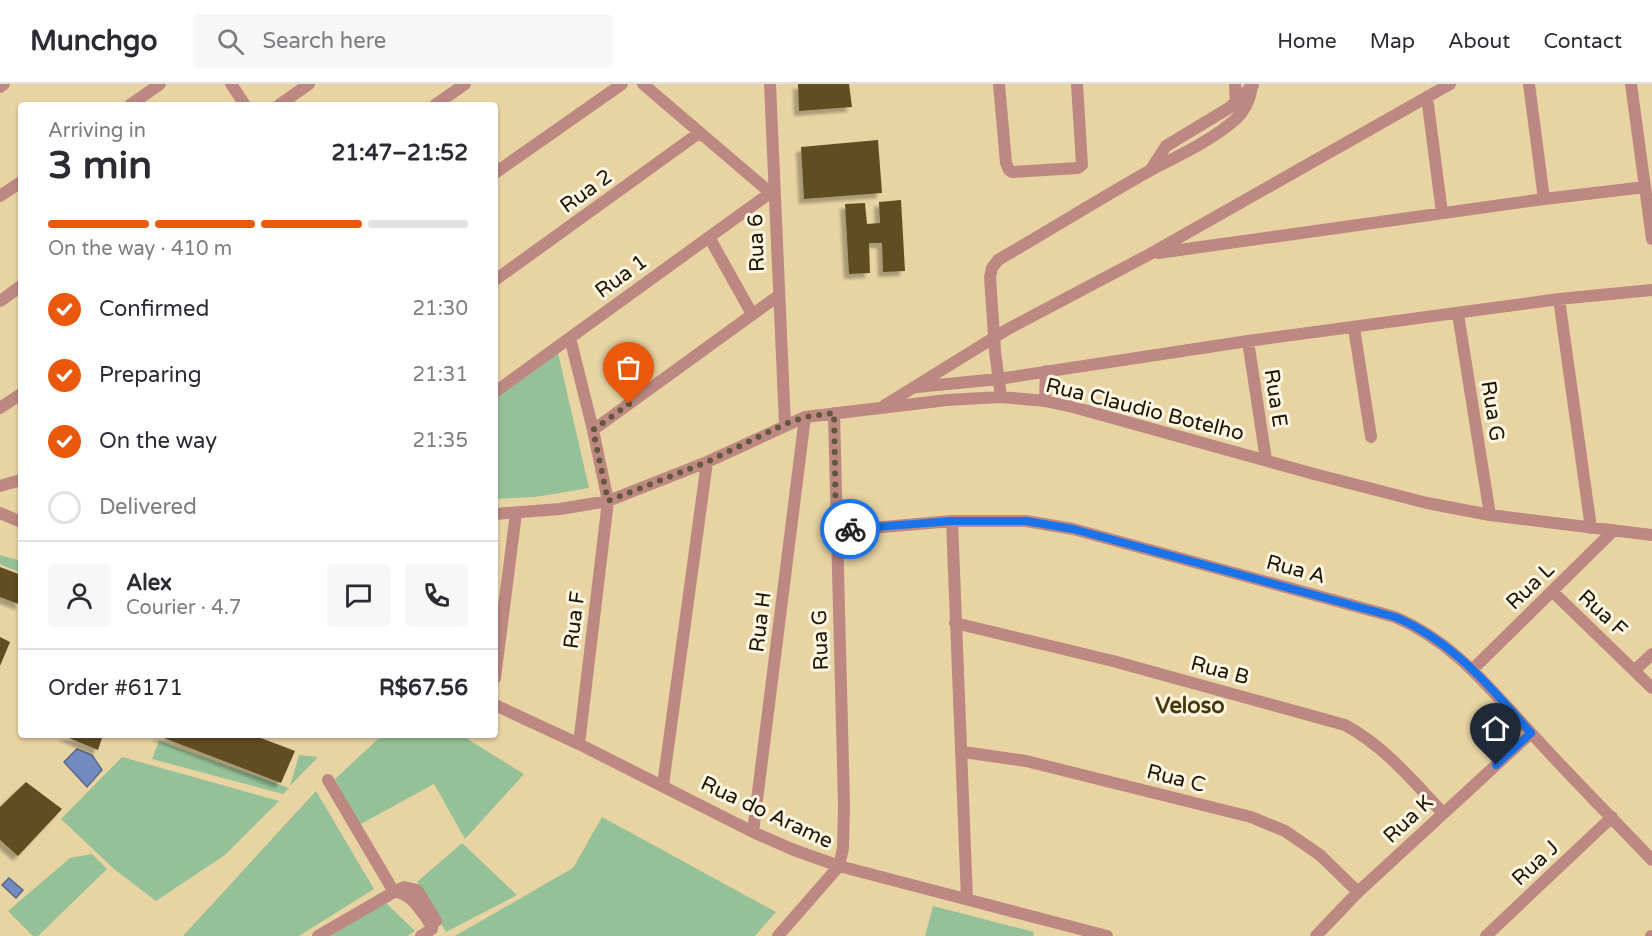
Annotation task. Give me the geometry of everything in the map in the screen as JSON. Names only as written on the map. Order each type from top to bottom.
[{"type":"street","points":[[0,87],[4,84]]},
{"type":"street","points":[[134,102],[160,84]]},
{"type":"street","points":[[231,84],[243,102]]},
{"type":"street","points":[[283,102],[309,84]]},
{"type":"street","points":[[439,102],[465,84]]},
{"type":"street","points":[[498,171],[622,84]]},
{"type":"street","name":"Rua 6","points":[[643,84],[772,194],[785,424]]},
{"type":"street","points":[[770,84],[772,194]]},
{"type":"street","points":[[999,84],[1006,163],[1012,172],[1078,168],[1082,165],[1077,84]]},
{"type":"street","points":[[1234,84],[1238,118]]},
{"type":"street","points":[[881,407],[917,387],[993,337],[1150,255],[1450,84]]},
{"type":"street","points":[[1529,84],[1544,199]]},
{"type":"street","points":[[1631,84],[1652,239]]},
{"type":"street","points":[[1150,171],[1166,146],[1236,102],[1253,85]]},
{"type":"street","points":[[1001,397],[993,337],[990,277],[992,267],[998,260],[1150,171],[1180,156],[1238,118],[1250,100],[1253,85]]},
{"type":"street","points":[[1427,97],[1442,213]]},
{"type":"street","name":"Rua 2","points":[[498,278],[699,133]]},
{"type":"street","points":[[0,196],[18,184]]},
{"type":"street","points":[[1150,255],[1442,213],[1645,187]]},
{"type":"street","name":"Rua 1","points":[[498,390],[772,194]]},
{"type":"street","points":[[709,237],[752,314]]},
{"type":"street","points":[[0,301],[18,288]]},
{"type":"street","points":[[917,387],[998,379],[1248,341],[1558,299],[1652,290]]},
{"type":"street","points":[[593,430],[778,296]]},
{"type":"street","points":[[1558,299],[1591,528]]},
{"type":"street","name":"Rua G","points":[[1458,314],[1490,514]]},
{"type":"street","points":[[1354,328],[1371,436]]},
{"type":"street","name":"Rua F","points":[[570,338],[608,501],[579,744]]},
{"type":"street","name":"Rua E","points":[[1248,341],[1266,460]]},
{"type":"street","points":[[1046,370],[1046,402]]},
{"type":"street","points":[[0,408],[18,396]]},
{"type":"street","name":"Rua Claudio Botelho","points":[[498,514],[608,501],[707,462],[785,424],[805,417],[881,407],[1001,397],[1073,407],[1427,503],[1490,514],[1652,535]]},
{"type":"street","name":"Rua G","points":[[834,413],[844,805],[843,848],[839,866]]},
{"type":"street","name":"Rua H","points":[[753,832],[805,417]]},
{"type":"street","points":[[663,785],[707,462]]},
{"type":"street","points":[[0,486],[18,481]]},
{"type":"street","points":[[0,513],[18,521]]},
{"type":"street","points":[[498,654],[516,513]]},
{"type":"street","points":[[952,521],[955,624],[963,752],[967,899]]},
{"type":"street","name":"Rua A","points":[[836,531],[952,521],[1026,521],[1073,529],[1395,617],[1424,631],[1473,669],[1652,860]]},
{"type":"street","name":"Rua L","points":[[1473,669],[1614,530]]},
{"type":"street","name":"Rua F","points":[[1552,592],[1652,688]]},
{"type":"street","name":"Rua B","points":[[955,624],[1113,661],[1345,724],[1385,752],[1443,813]]},
{"type":"street","points":[[1635,670],[1652,654]]},
{"type":"street","name":"Rua do Arame","points":[[498,706],[794,850],[839,866],[1107,936]]},
{"type":"street","name":"Rua K","points":[[1316,936],[1358,892],[1531,733]]},
{"type":"street","name":"Rua C","points":[[963,752],[1026,761],[1251,818],[1285,831],[1320,855],[1358,892]]},
{"type":"street","points":[[328,780],[394,892]]},
{"type":"street","name":"Rua J","points":[[1486,936],[1612,818]]},
{"type":"street","points":[[778,936],[839,866]]},
{"type":"street","points":[[318,936],[394,892],[409,895],[428,921],[432,929],[421,936]]},
{"type":"green space","points":[[558,353],[589,488],[535,497],[498,499],[498,393]]},
{"type":"green space","points":[[0,555],[18,560],[18,572],[0,564]]},
{"type":"green space","points":[[466,738],[524,774],[465,839],[434,784],[359,825],[335,779],[378,739]]},
{"type":"green space","points":[[159,741],[289,788],[283,794],[152,759]]},
{"type":"green space","points":[[299,755],[318,757],[290,786]]},
{"type":"green space","points":[[122,757],[279,801],[225,855],[156,901],[114,869],[61,819]]},
{"type":"green space","points":[[316,791],[374,889],[299,936],[183,936]]},
{"type":"green space","points":[[602,817],[776,912],[755,936],[455,936],[573,868]]},
{"type":"green space","points":[[462,843],[517,895],[446,932],[417,882]]},
{"type":"green space","points":[[92,854],[107,869],[38,936],[33,936],[8,911],[70,858]]},
{"type":"green space","points":[[385,902],[415,931],[407,936],[330,936]]},
{"type":"green space","points":[[933,906],[1034,932],[1033,936],[925,936]]},
{"type":"water","points":[[77,749],[92,755],[102,770],[87,787],[64,762]]},
{"type":"water","points":[[9,878],[23,890],[16,898],[2,885]]},
{"type":"building","points":[[798,84],[849,84],[852,107],[799,111]]},
{"type":"building","points":[[878,140],[882,193],[804,199],[801,147]]},
{"type":"building","points":[[901,200],[905,271],[883,272],[882,243],[869,243],[870,273],[849,274],[845,204],[865,203],[867,224],[880,223],[879,202]]},
{"type":"building","points":[[0,567],[18,574],[18,604],[0,597]]},
{"type":"building","points":[[0,637],[10,642],[0,666]]},
{"type":"building","points":[[69,738],[102,738],[98,750]]},
{"type":"building","points":[[164,738],[261,738],[295,751],[281,783]]},
{"type":"building","points":[[26,782],[62,809],[18,856],[0,840],[0,807]]},
{"type":"way so far","points":[[629,404],[593,430],[608,501],[707,462],[785,424],[805,417],[834,413],[836,531],[850,529]]},
{"type":"district","name":"Veloso","points":[[1190,705]]},
{"type":"route","points":[[850,529],[952,521],[1026,521],[1073,529],[1395,617],[1417,626],[1473,669],[1531,733],[1496,765]]}]
